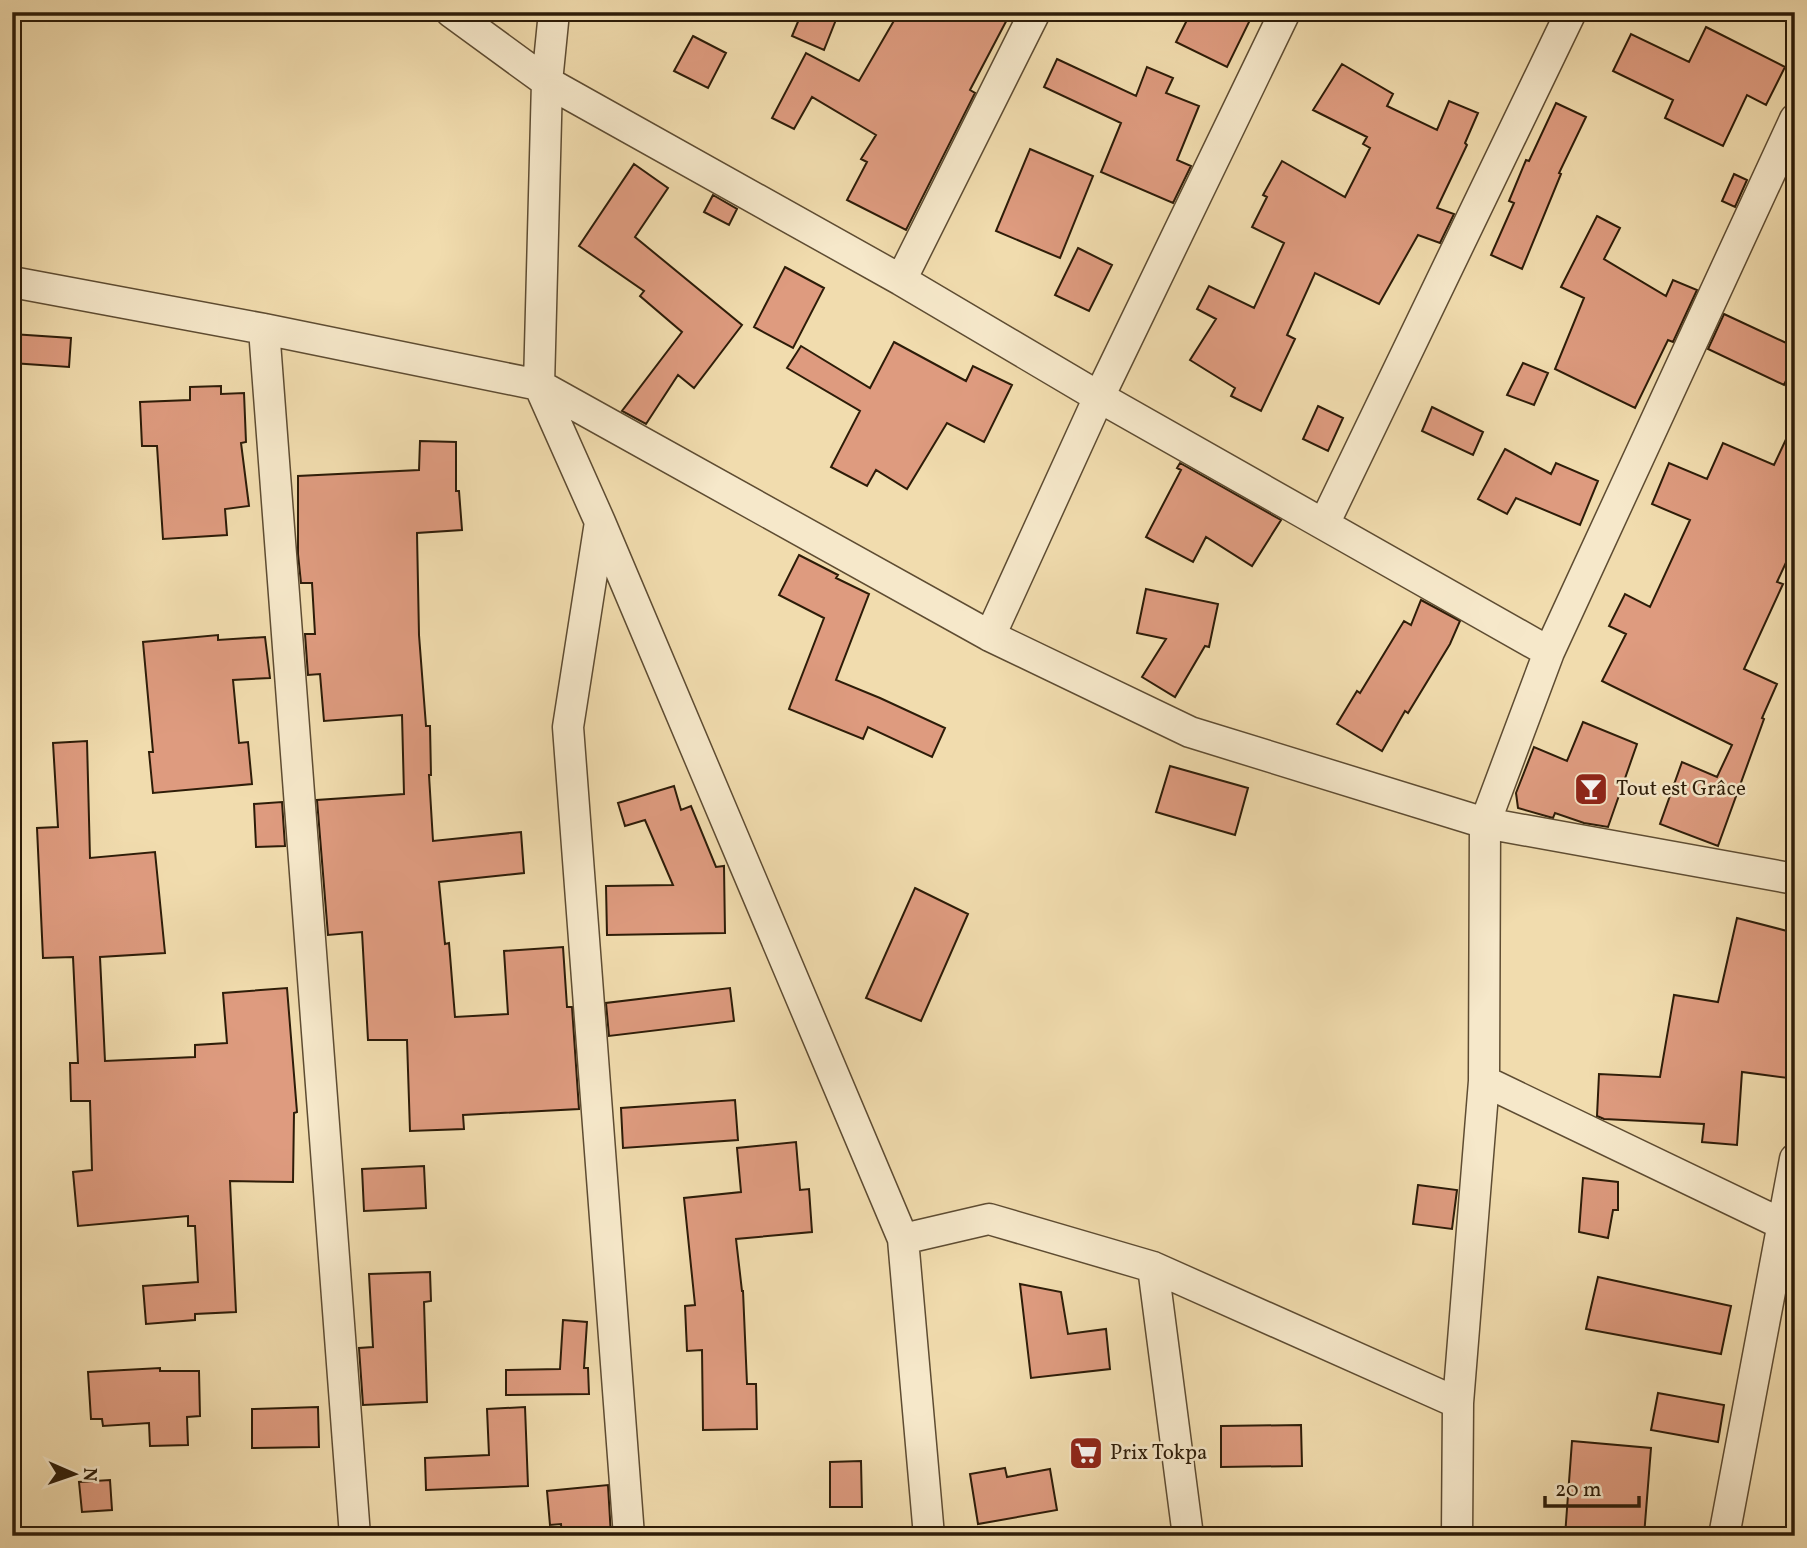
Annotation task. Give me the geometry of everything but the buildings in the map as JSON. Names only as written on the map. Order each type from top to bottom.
[{"type":"street","points":[[451,12],[547,82],[1549,652]]},
{"type":"street","points":[[554,12],[547,82],[539,385],[600,522],[903,1240],[929,1536]]},
{"type":"street","points":[[901,281],[1035,12]]},
{"type":"street","points":[[990,636],[1099,397],[1285,12]]},
{"type":"street","points":[[1324,524],[1571,12]]},
{"type":"street","points":[[1457,1536],[1458,1403],[1484,1081],[1485,823],[1549,652],[1795,119]]},
{"type":"street","points":[[12,282],[264,329],[539,385],[990,636],[1190,732],[1485,823],[1795,879]]},
{"type":"street","points":[[264,329],[355,1536]]},
{"type":"street","points":[[600,522],[568,726],[629,1536]]},
{"type":"street","points":[[1484,1081],[1782,1224]]},
{"type":"street","points":[[1724,1536],[1795,1159]]},
{"type":"street","points":[[903,1240],[989,1219],[1153,1267],[1458,1403]]},
{"type":"street","points":[[1153,1267],[1188,1536]]},
{"type":"place","name":"Tout est Grâce","points":[[1591,789]]},
{"type":"place","name":"Prix Tokpa","points":[[1086,1453]]}]
